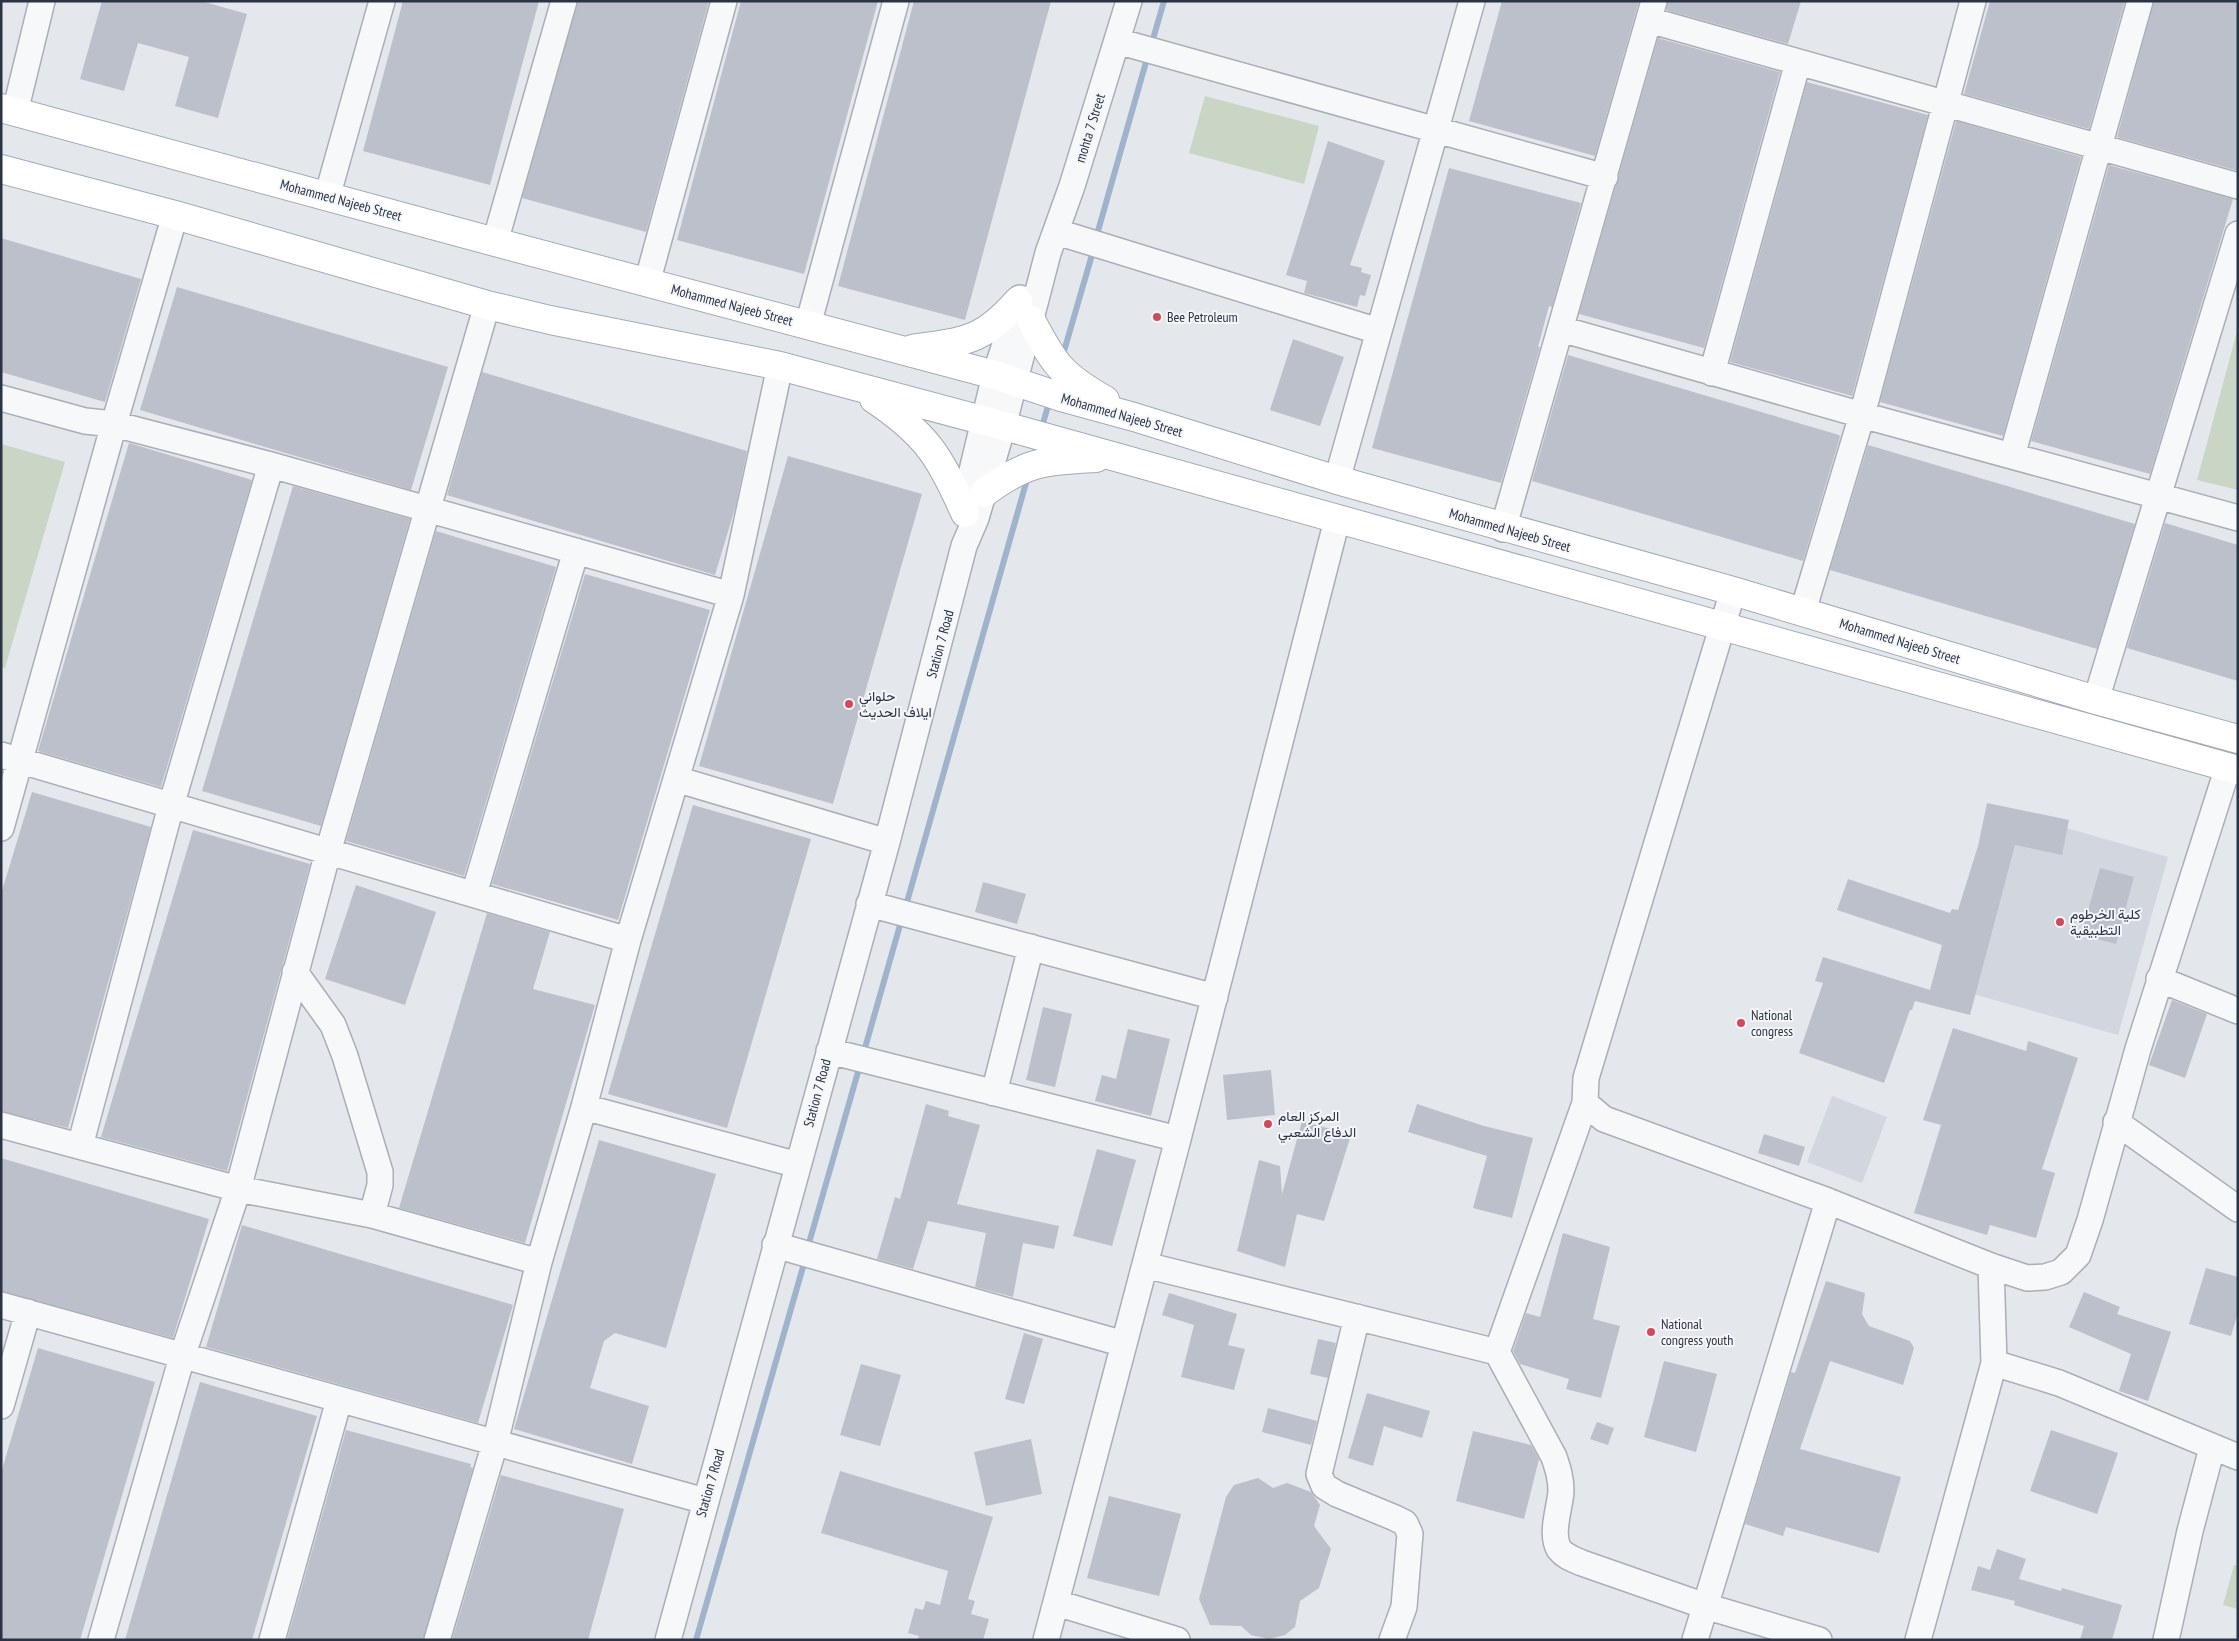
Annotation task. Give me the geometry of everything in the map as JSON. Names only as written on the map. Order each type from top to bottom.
[{"type":"main road","name":"Mohammed Najeeb Street","points":[[8,110],[1005,378],[1061,397],[1134,417],[1337,480],[1803,611],[2096,700],[2238,739]]},
{"type":"main road","points":[[1,169],[175,216],[487,305],[550,320],[780,366],[1120,457],[1337,520],[2233,768]]},
{"type":"main road","points":[[899,350],[964,340],[984,333],[1024,310],[1056,365],[1069,378],[1134,417]]},
{"type":"main road","points":[[858,388],[901,417],[937,455],[974,503],[1009,474],[1034,465],[1051,461],[1120,457]]},
{"type":"street","points":[[8,110],[42,1]]},
{"type":"street","points":[[327,196],[382,1]]},
{"type":"street","points":[[495,242],[564,1]]},
{"type":"street","points":[[647,283],[724,1]]},
{"type":"street","points":[[808,325],[896,1]]},
{"type":"street","name":"mohta 7 Street","points":[[1053,242],[1129,1]]},
{"type":"street","points":[[1337,480],[1472,1]]},
{"type":"street","points":[[1803,611],[1862,415],[1944,102],[1973,1]]},
{"type":"street","points":[[2012,456],[2140,1]]},
{"type":"street","points":[[1503,528],[1652,10],[1798,62],[2238,186]]},
{"type":"street","points":[[1117,41],[1605,177]]},
{"type":"street","points":[[1712,373],[1798,62]]},
{"type":"street","points":[[1,828],[11,758],[114,424],[175,216]]},
{"type":"street","points":[[2096,700],[2160,496],[2238,234]]},
{"type":"street","points":[[1053,242],[1378,331]]},
{"type":"street","name":"Station 7 Road","points":[[668,1640],[887,842],[964,546],[974,503],[970,479],[993,423],[1034,272],[1053,242]]},
{"type":"street","points":[[101,1640],[182,1357],[238,1190],[328,852],[429,510],[487,305]]},
{"type":"street","points":[[1561,329],[1862,415],[2238,518]]},
{"type":"street","points":[[437,1640],[495,1443],[539,1262],[584,1107],[628,940],[731,595],[780,366]]},
{"type":"street","points":[[1,398],[85,421],[114,424],[271,465],[731,595]]},
{"type":"street","points":[[80,1146],[171,806],[271,465]]},
{"type":"street","points":[[1046,1640],[1215,997],[1337,520]]},
{"type":"street","points":[[474,894],[576,551]]},
{"type":"street","points":[[1497,1352],[1585,1103],[1586,1078],[1733,591]]},
{"type":"street","points":[[11,758],[628,940]]},
{"type":"street","points":[[1585,1103],[1604,1119],[1828,1201],[1991,1266],[2027,1278],[2046,1277],[2061,1272],[2078,1255],[2090,1220],[2116,1122],[2159,978],[2233,768]]},
{"type":"street","points":[[676,779],[887,842]]},
{"type":"street","points":[[869,904],[1215,997]]},
{"type":"street","points":[[994,1093],[1031,947]]},
{"type":"street","points":[[295,972],[333,1025],[345,1056],[380,1172],[380,1185],[372,1216]]},
{"type":"street","points":[[2159,978],[2238,1011]]},
{"type":"street","points":[[829,1051],[1178,1139]]},
{"type":"street","points":[[584,1107],[798,1165]]},
{"type":"street","points":[[2116,1122],[2238,1209]]},
{"type":"street","points":[[1,1124],[238,1190],[372,1216],[539,1262]]},
{"type":"street","points":[[1695,1640],[1828,1201]]},
{"type":"street","points":[[775,1245],[1124,1344]]},
{"type":"street","points":[[1145,1265],[1497,1352],[1554,1457],[1560,1474],[1561,1491],[1556,1537],[1559,1548],[1567,1557],[1705,1606],[1819,1640]]},
{"type":"street","points":[[1918,1640],[1994,1363],[1991,1266]]},
{"type":"street","points":[[1,1305],[182,1357],[705,1501]]},
{"type":"street","points":[[1,1406],[28,1312]]},
{"type":"street","points":[[1357,1317],[1319,1474],[1324,1486],[1337,1494],[1405,1523],[1410,1534],[1404,1607],[1392,1640]]},
{"type":"street","points":[[1994,1363],[2059,1383],[2212,1448],[2238,1456]]},
{"type":"street","points":[[272,1640],[339,1400]]},
{"type":"street","points":[[2166,1640],[2190,1531],[2212,1448]]},
{"type":"street","points":[[1057,1603],[1177,1640]]},
{"type":"shaded area","name":"كلية الخرطوم التطبيقية","points":[[2003,810],[2168,857],[2118,1035],[1952,988]]},
{"type":"shaded area","points":[[1832,1096],[1887,1117],[1862,1183],[1807,1162]]},
{"type":"green space","points":[[1205,96],[1319,126],[1304,184],[1189,153]]},
{"type":"green space","points":[[2238,328],[2238,490],[2197,480]]},
{"type":"green space","points":[[1,444],[65,462],[5,668],[1,667]]},
{"type":"green space","points":[[2234,1565],[2238,1566],[2238,1609],[2223,1605]]},
{"type":"building","points":[[102,1],[201,1],[247,14],[218,118],[175,106],[189,57],[138,43],[124,91],[80,79]]},
{"type":"building","points":[[403,1],[539,1],[490,185],[363,151]]},
{"type":"building","points":[[578,1],[709,1],[646,232],[522,198]]},
{"type":"building","points":[[741,1],[878,1],[804,274],[677,240]]},
{"type":"building","points":[[914,1],[1051,1],[965,320],[838,286]]},
{"type":"building","points":[[1502,1],[1639,1],[1595,156],[1469,121]]},
{"type":"building","points":[[1668,1],[1801,1],[1788,44],[1666,10]]},
{"type":"building","points":[[1990,1],[2125,1],[2089,129],[1964,94]]},
{"type":"building","points":[[2154,1],[2238,1],[2238,171],[2117,137]]},
{"type":"building","points":[[1658,38],[1780,72],[1704,348],[1579,314]]},
{"type":"building","points":[[1807,82],[1928,115],[1852,396],[1730,362]]},
{"type":"building","points":[[1956,121],[2081,157],[2003,436],[1880,402]]},
{"type":"building","points":[[1328,141],[1385,161],[1350,265],[1362,268],[1361,272],[1371,275],[1365,296],[1360,295],[1357,307],[1304,293],[1307,281],[1286,275]]},
{"type":"building","points":[[2109,165],[2233,199],[2150,474],[2031,441]]},
{"type":"building","points":[[1449,168],[1581,203],[1552,307],[1549,306],[1538,347],[1540,347],[1501,483],[1372,448]]},
{"type":"building","points":[[1,238],[141,279],[105,402],[1,372]]},
{"type":"building","points":[[177,287],[448,367],[411,490],[140,410]]},
{"type":"building","points":[[1293,339],[1344,357],[1320,426],[1270,410]]},
{"type":"building","points":[[1568,355],[1839,435],[1840,437],[1803,561],[1532,481]]},
{"type":"building","points":[[482,372],[747,451],[736,505],[715,575],[447,495]]},
{"type":"building","points":[[129,443],[252,480],[161,787],[38,751]]},
{"type":"building","points":[[1868,445],[2135,524],[2097,649],[1830,570]]},
{"type":"building","points":[[788,456],[922,494],[833,804],[699,766]]},
{"type":"building","points":[[293,486],[410,519],[321,826],[202,791]]},
{"type":"building","points":[[2165,523],[2238,545],[2238,681],[2127,648]]},
{"type":"building","points":[[436,531],[556,567],[464,876],[346,841]]},
{"type":"building","points":[[585,574],[710,610],[618,920],[492,884]]},
{"type":"building","points":[[32,792],[151,827],[68,1128],[1,1111],[1,894]]},
{"type":"building","points":[[1987,803],[2069,820],[2062,855],[2015,845],[1970,1015],[1915,1001],[1884,1083],[1799,1053],[1823,983],[1815,981],[1823,957],[1930,990],[1942,945],[1837,910],[1848,879],[1950,913],[1952,909],[1958,910],[1978,846]]},
{"type":"building","points":[[693,805],[811,839],[727,1128],[608,1094]]},
{"type":"building","points":[[193,830],[310,864],[227,1171],[101,1137]]},
{"type":"building","points":[[2100,868],[2134,877],[2116,944],[2081,935]]},
{"type":"building","points":[[983,882],[1026,894],[1017,924],[975,912]]},
{"type":"building","points":[[356,885],[436,912],[405,1005],[325,979]]},
{"type":"building","points":[[487,913],[550,932],[533,989],[595,1005],[525,1243],[399,1208]]},
{"type":"building","points":[[2172,1000],[2207,1014],[2185,1078],[2149,1065]]},
{"type":"building","points":[[1043,1007],[1072,1014],[1055,1087],[1026,1080]]},
{"type":"building","points":[[1953,1028],[2026,1051],[2028,1041],[2078,1058],[2042,1169],[2055,1173],[2036,1238],[1990,1225],[1987,1235],[1914,1213],[1941,1125],[1923,1120]]},
{"type":"building","points":[[1128,1029],[1170,1039],[1151,1116],[1095,1101],[1102,1075],[1116,1079]]},
{"type":"building","points":[[1271,1070],[1275,1115],[1227,1120],[1223,1075]]},
{"type":"building","points":[[926,1104],[949,1111],[948,1116],[980,1125],[957,1204],[1059,1226],[1054,1249],[1023,1243],[1013,1297],[975,1287],[986,1233],[928,1221],[913,1269],[877,1259],[895,1197],[900,1199]]},
{"type":"building","points":[[1417,1104],[1484,1126],[1533,1138],[1512,1218],[1473,1208],[1487,1156],[1408,1132]]},
{"type":"building","points":[[1302,1121],[1351,1135],[1324,1221],[1297,1214],[1285,1267],[1237,1251],[1259,1160],[1280,1166],[1282,1194]]},
{"type":"building","points":[[1764,1134],[1805,1147],[1799,1166],[1758,1153]]},
{"type":"building","points":[[599,1140],[716,1174],[666,1348],[615,1333],[604,1341],[590,1388],[649,1406],[632,1464],[514,1429]]},
{"type":"building","points":[[1097,1149],[1136,1160],[1112,1246],[1073,1236]]},
{"type":"building","points":[[1,1158],[209,1219],[173,1338],[1,1291]]},
{"type":"building","points":[[242,1225],[513,1305],[478,1423],[206,1347]]},
{"type":"building","points":[[1563,1233],[1610,1247],[1593,1319],[1620,1326],[1601,1398],[1566,1389],[1569,1379],[1520,1364],[1513,1351],[1526,1313],[1540,1317]]},
{"type":"building","points":[[2206,1268],[2238,1277],[2238,1312],[2231,1336],[2189,1324]]},
{"type":"building","points":[[1826,1281],[1865,1293],[1862,1314],[1869,1326],[1910,1341],[1914,1348],[1903,1385],[1830,1361],[1800,1449],[1901,1477],[1879,1553],[1786,1527],[1783,1536],[1745,1524],[1791,1372],[1795,1373]]},
{"type":"building","points":[[2084,1292],[2120,1307],[2117,1314],[2171,1332],[2148,1401],[2119,1391],[2131,1354],[2069,1327]]},
{"type":"building","points":[[1169,1293],[1237,1314],[1228,1345],[1245,1349],[1234,1390],[1181,1377],[1194,1325],[1162,1315]]},
{"type":"building","points":[[1024,1333],[1043,1339],[1024,1404],[1005,1399]]},
{"type":"building","points":[[1318,1339],[1336,1343],[1328,1378],[1310,1374]]},
{"type":"building","points":[[38,1348],[155,1382],[80,1640],[1,1640],[1,1473]]},
{"type":"building","points":[[1664,1361],[1717,1374],[1696,1452],[1644,1437]]},
{"type":"building","points":[[861,1364],[901,1375],[880,1446],[840,1435]]},
{"type":"building","points":[[200,1382],[317,1416],[252,1640],[125,1640]]},
{"type":"building","points":[[1367,1393],[1430,1411],[1422,1438],[1384,1426],[1373,1466],[1348,1458]]},
{"type":"building","points":[[1268,1408],[1317,1421],[1311,1445],[1262,1432]]},
{"type":"building","points":[[1597,1422],[1614,1428],[1608,1445],[1590,1439]]},
{"type":"building","points":[[346,1430],[471,1464],[470,1467],[473,1468],[423,1640],[287,1640]]},
{"type":"building","points":[[2051,1430],[2118,1453],[2097,1514],[2030,1491]]},
{"type":"building","points":[[1473,1431],[1531,1445],[1539,1459],[1524,1519],[1456,1501]]},
{"type":"building","points":[[1031,1439],[1042,1494],[986,1506],[974,1452]]},
{"type":"building","points":[[840,1471],[993,1517],[968,1599],[975,1601],[971,1614],[989,1619],[983,1640],[918,1640],[919,1636],[908,1633],[915,1608],[923,1610],[926,1601],[940,1605],[948,1571],[821,1533]]},
{"type":"building","points":[[501,1475],[624,1509],[588,1640],[452,1640]]},
{"type":"building","points":[[1258,1478],[1273,1488],[1287,1483],[1311,1492],[1320,1505],[1314,1526],[1331,1549],[1319,1588],[1300,1601],[1295,1627],[1285,1635],[1269,1639],[1251,1635],[1241,1626],[1210,1625],[1199,1599],[1226,1497],[1234,1485]]},
{"type":"building","points":[[1109,1496],[1181,1514],[1159,1596],[1087,1578]]},
{"type":"building","points":[[1997,1549],[2026,1559],[2019,1579],[2061,1591],[2062,1588],[2122,1605],[2112,1640],[2080,1640],[2084,1626],[2014,1605],[2015,1601],[1971,1590],[1978,1566],[1990,1570]]},
{"type":"waterway","points":[[1151,46],[1164,1]]},
{"type":"waterway","points":[[1096,238],[1148,55]]},
{"type":"waterway","points":[[1062,358],[1094,248]]},
{"type":"waterway","points":[[1041,430],[1050,399]]},
{"type":"waterway","points":[[905,909],[1028,476]]},
{"type":"waterway","points":[[863,1055],[902,918]]},
{"type":"waterway","points":[[807,1250],[860,1065]]},
{"type":"waterway","points":[[696,1640],[805,1260]]},
{"type":"place","name":"Bee Petroleum","points":[[1157,317]]},
{"type":"place","name":"حلواني ايلاف الحديث","points":[[849,704]]},
{"type":"place","name":"كلية الخرطوم التطبيقية","points":[[2060,922]]},
{"type":"place","name":"National congress","points":[[1741,1023]]},
{"type":"place","name":"المركز العام الدفاع الشعبي","points":[[1268,1124]]},
{"type":"place","name":"National congress youth","points":[[1651,1332]]}]
